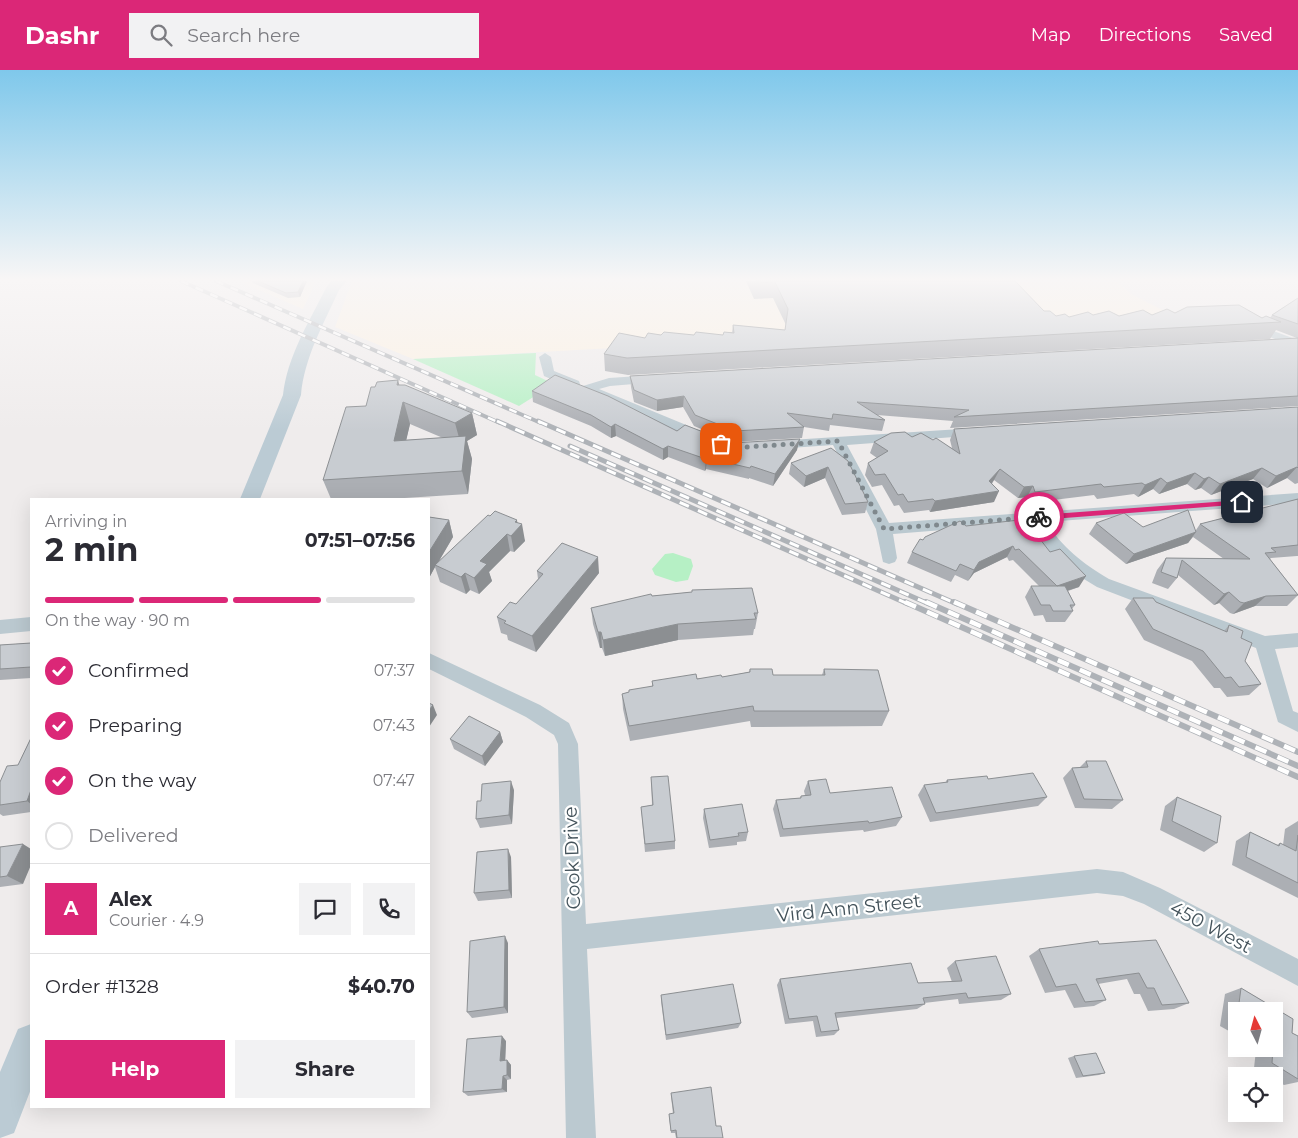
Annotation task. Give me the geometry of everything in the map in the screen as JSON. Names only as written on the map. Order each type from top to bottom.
[{"type":"street","points":[[250,498],[292,394],[305,384],[327,331]]},
{"type":"street","points":[[1263,331],[1297,344]]},
{"type":"street","points":[[1269,345],[1297,344]]},
{"type":"street","points":[[545,357],[548,373],[718,443]]},
{"type":"street","points":[[588,389],[609,382],[665,379]]},
{"type":"street","points":[[760,446],[994,431]]},
{"type":"street","points":[[838,441],[884,529],[889,558]]},
{"type":"street","points":[[884,529],[1298,498]]},
{"type":"street","points":[[1035,518],[1052,545],[1080,569],[1103,583],[1264,643],[1298,640]]},
{"type":"street","points":[[0,626],[30,624]]},
{"type":"street","points":[[1264,643],[1285,716],[1298,723]]},
{"type":"street","name":"Cook Drive","points":[[430,661],[533,711],[562,729],[568,744],[581,1138]]},
{"type":"street","name":"Vird Ann Street","points":[[575,938],[1096,881],[1123,884]]},
{"type":"street","name":"450 West","points":[[1123,884],[1152,896],[1298,973]]},
{"type":"street","points":[[0,1119],[23,1083],[30,1047]]},
{"type":"shaded area","points":[[344,331],[925,331],[413,359]]},
{"type":"green space","points":[[536,353],[535,375],[554,384],[519,406],[413,359]]},
{"type":"green space","points":[[673,553],[691,559],[693,566],[688,580],[676,582],[655,575],[652,569],[665,554]]},
{"type":"building","points":[[734,331],[1120,331],[627,358],[604,354],[619,333],[645,338],[648,333],[661,335],[664,332],[694,335],[696,332],[723,335],[724,332],[734,333]]},
{"type":"building","points":[[1298,338],[1298,396],[954,417],[969,410],[857,402],[885,420],[833,414],[832,419],[787,413],[804,427],[735,431],[695,415],[684,396],[657,400],[634,390],[630,376]]},
{"type":"building","points":[[555,375],[608,396],[677,431],[685,425],[732,443],[800,439],[775,474],[751,466],[750,468],[706,459],[668,446],[663,449],[615,424],[611,427],[591,415],[532,391]]},
{"type":"building","points":[[398,380],[397,385],[405,385],[472,413],[455,423],[403,402],[394,441],[466,436],[462,471],[323,480],[346,407],[366,406],[371,387],[375,387],[377,382]]},
{"type":"building","points":[[1298,407],[1298,468],[1276,476],[1262,468],[1220,484],[1209,477],[1204,479],[1195,473],[1167,483],[1161,478],[1145,485],[1142,483],[1104,487],[1101,484],[1035,492],[1033,486],[1024,487],[1000,469],[989,481],[999,491],[935,501],[933,499],[908,502],[903,494],[898,495],[885,474],[875,475],[868,463],[888,451],[874,442],[891,433],[905,432],[912,437],[921,433],[933,440],[936,438],[960,454],[954,429]]},
{"type":"building","points":[[831,448],[848,461],[868,502],[845,504],[828,467],[806,476],[791,463]]},
{"type":"building","points":[[1298,499],[1298,545],[1271,548],[1276,552],[1265,553],[1298,595],[1266,596],[1244,603],[1240,602],[1229,592],[1224,594],[1182,560],[1177,578],[1161,572],[1166,558],[1250,559],[1200,524]]},
{"type":"building","points":[[1188,510],[1196,532],[1134,554],[1096,523],[1124,513],[1143,527]]},
{"type":"building","points":[[495,511],[522,524],[511,536],[507,534],[480,561],[487,564],[474,578],[465,573],[461,577],[435,565],[488,515],[490,516]]},
{"type":"building","points":[[430,517],[449,520],[430,550]]},
{"type":"building","points":[[1019,520],[1027,530],[1033,530],[1050,552],[1060,549],[1086,576],[1057,586],[1019,549],[1015,550],[1013,546],[979,562],[974,570],[960,564],[956,571],[912,552],[920,539],[923,540],[925,537],[960,521],[966,526]]},
{"type":"building","points":[[562,543],[598,557],[532,636],[504,623],[506,621],[497,617],[510,602],[516,604],[543,574],[537,571]]},
{"type":"building","points":[[1031,586],[1065,586],[1075,605],[1070,605],[1073,611],[1053,611],[1050,605],[1041,605]]},
{"type":"building","points":[[752,588],[758,613],[754,613],[756,619],[678,624],[603,640],[601,632],[598,632],[591,608],[651,594],[652,596],[692,592],[692,590]]},
{"type":"building","points":[[1133,598],[1153,598],[1156,602],[1227,632],[1229,625],[1243,631],[1241,638],[1252,643],[1245,661],[1261,684],[1239,687],[1231,677],[1225,678],[1203,651],[1153,629]]},
{"type":"building","points":[[30,643],[30,667],[0,669],[0,645]]},
{"type":"building","points":[[750,669],[772,669],[773,675],[825,675],[824,669],[878,670],[889,711],[754,711],[753,706],[629,726],[622,694],[629,692],[629,690],[653,686],[652,681],[696,674],[697,679],[721,675],[722,677],[750,672]]},
{"type":"building","points":[[469,716],[500,732],[482,756],[450,739]]},
{"type":"building","points":[[30,740],[30,793],[27,801],[0,805],[0,782],[7,766],[18,765]]},
{"type":"building","points":[[1086,761],[1106,761],[1123,800],[1084,799],[1072,768],[1088,767]]},
{"type":"building","points":[[1033,773],[1047,797],[936,813],[924,785],[948,782],[947,780],[987,776],[988,779]]},
{"type":"building","points":[[668,776],[675,841],[645,844],[641,807],[653,805],[651,777]]},
{"type":"building","points":[[826,779],[830,793],[892,787],[902,817],[869,823],[868,821],[783,829],[776,800],[801,798],[801,796],[811,795],[808,781]]},
{"type":"building","points":[[511,781],[509,815],[476,819],[477,801],[481,801],[482,784]]},
{"type":"building","points":[[1177,797],[1221,816],[1217,843],[1172,821]]},
{"type":"building","points":[[742,804],[748,832],[738,833],[739,836],[710,840],[704,809]]},
{"type":"building","points":[[1250,832],[1279,846],[1280,843],[1296,851],[1298,835],[1298,883],[1246,857]]},
{"type":"building","points":[[23,844],[7,876],[0,877],[0,847]]},
{"type":"building","points":[[508,849],[509,890],[474,893],[477,852]]},
{"type":"building","points":[[505,936],[504,1007],[467,1012],[470,941]]},
{"type":"building","points":[[1156,940],[1189,1003],[1162,1005],[1154,988],[1147,988],[1139,973],[1096,979],[1106,1000],[1085,1002],[1076,984],[1056,987],[1039,949],[1098,941],[1099,944]]},
{"type":"building","points":[[996,956],[1011,994],[968,998],[966,993],[923,998],[925,1004],[835,1013],[839,1030],[821,1032],[817,1016],[789,1019],[780,979],[911,963],[918,983],[962,981],[955,961]]},
{"type":"building","points":[[733,984],[741,1023],[666,1035],[661,995]]},
{"type":"building","points":[[1241,988],[1264,1002],[1239,1002]]},
{"type":"building","points":[[1283,1013],[1293,1019],[1292,1033],[1298,1036],[1298,1079],[1283,1070],[1283,1067],[1278,1067],[1272,1063],[1272,1058],[1283,1057]]},
{"type":"building","points":[[502,1036],[500,1061],[507,1060],[507,1075],[503,1076],[502,1089],[463,1092],[467,1039]]},
{"type":"building","points":[[1096,1053],[1105,1073],[1083,1076],[1074,1056]]},
{"type":"building","points":[[711,1087],[716,1126],[721,1126],[723,1138],[677,1138],[676,1130],[671,1131],[669,1114],[674,1113],[671,1093]]},
{"type":"railway","points":[[293,331],[500,423]]},
{"type":"railway","points":[[330,331],[541,423]]},
{"type":"railway","points":[[497,421],[908,604]]},
{"type":"railway","points":[[538,421],[957,604]]},
{"type":"railway","points":[[570,446],[929,604]]},
{"type":"railway","points":[[905,602],[1298,777]]},
{"type":"railway","points":[[926,602],[1298,766]]},
{"type":"railway","points":[[954,602],[1298,752]]},
{"type":"way so far","points":[[721,444],[731,448],[838,441],[884,529],[1039,517]]},
{"type":"route","points":[[1039,517],[1242,502]]}]
